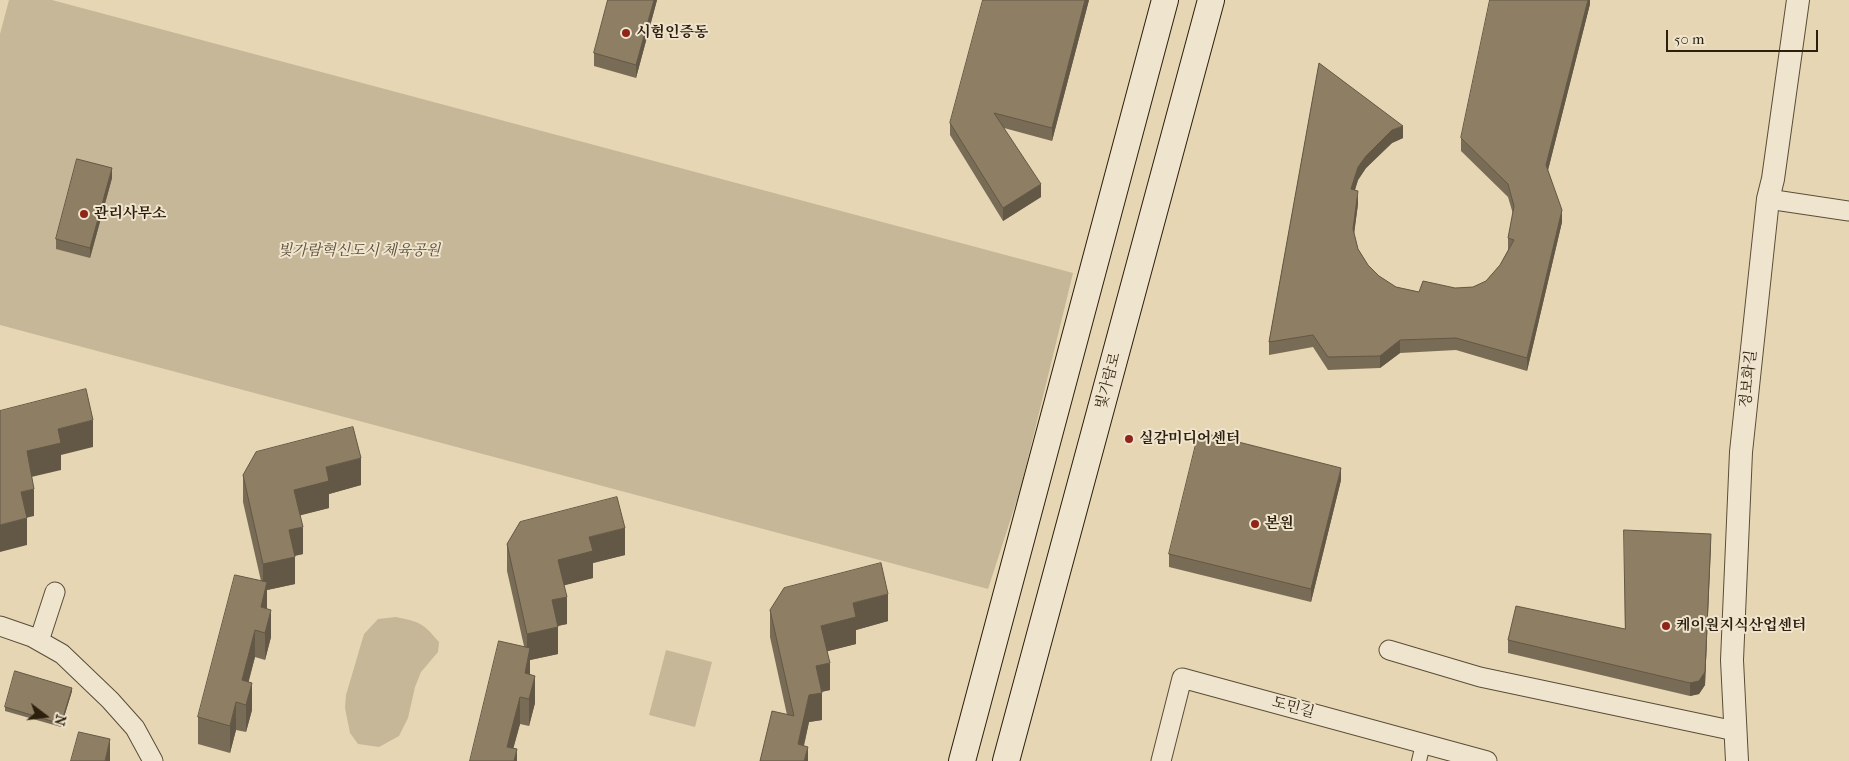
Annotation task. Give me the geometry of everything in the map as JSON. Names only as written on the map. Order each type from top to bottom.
[{"type":"main road","points":[[962,761],[1165,0]]},
{"type":"main road","name":"빛가람로","points":[[1006,761],[1211,0]]},
{"type":"street","name":"정보화길","points":[[1736,761],[1732,660],[1741,452],[1768,199],[1773,179],[1798,0]]},
{"type":"street","points":[[1768,199],[1849,211]]},
{"type":"street","points":[[39,641],[55,592]]},
{"type":"street","points":[[0,626],[39,641],[62,654],[110,700],[135,728],[153,761]]},
{"type":"street","points":[[1389,650],[1480,677],[1735,731]]},
{"type":"street","name":"도민길","points":[[1160,761],[1182,678],[1421,752],[1487,761]]},
{"type":"green space","name":"빛가람혁신도시 체육공원","points":[[9,0],[52,0],[1073,273],[1021,487],[988,589],[0,325],[0,34]]},
{"type":"green space","points":[[396,617],[411,620],[425,627],[439,642],[438,652],[421,672],[415,687],[408,718],[399,736],[379,747],[358,744],[350,733],[345,708],[346,695],[364,634],[378,619]]},
{"type":"green space","points":[[666,650],[712,662],[695,727],[649,715]]},
{"type":"building","name":"시험인증동","points":[[608,0],[654,0],[636,65],[594,53]]},
{"type":"building","points":[[983,0],[1085,0],[1052,128],[994,113],[1041,184],[1003,208],[950,123]]},
{"type":"building","points":[[1490,0],[1588,0],[1546,165],[1562,210],[1527,358],[1456,338],[1400,340],[1380,356],[1328,357],[1313,335],[1269,342],[1319,63],[1403,126],[1392,130],[1366,156],[1358,167],[1351,189],[1358,191],[1353,229],[1358,249],[1368,265],[1379,276],[1396,287],[1419,292],[1423,281],[1455,288],[1473,287],[1486,281],[1500,265],[1514,240],[1508,238],[1514,206],[1508,184],[1461,138]]},
{"type":"building","name":"관리사무소","points":[[77,159],[112,168],[90,248],[56,239]]},
{"type":"building","points":[[86,389],[93,420],[58,429],[61,443],[27,451],[34,489],[21,492],[27,518],[0,525],[0,411]]},
{"type":"building","points":[[353,427],[361,458],[326,467],[329,481],[294,490],[303,527],[289,530],[295,557],[263,564],[243,475],[256,452]]},
{"type":"building","name":"본원","points":[[1199,432],[1341,468],[1311,589],[1169,554]]},
{"type":"building","points":[[617,497],[625,528],[589,537],[593,551],[558,560],[567,597],[552,600],[558,627],[527,634],[507,544],[520,522]]},
{"type":"building","name":"케이원지식산업센터","points":[[1624,530],[1711,534],[1705,672],[1699,681],[1690,683],[1508,640],[1516,606],[1625,629]]},
{"type":"building","points":[[881,563],[888,594],[853,603],[856,617],[821,626],[830,663],[816,666],[822,693],[809,695],[798,744],[808,747],[804,761],[760,761],[772,711],[794,716],[770,610],[784,588]]},
{"type":"building","points":[[235,575],[267,582],[261,607],[271,610],[265,633],[255,630],[242,680],[252,683],[246,705],[236,702],[230,726],[198,717]]},
{"type":"building","points":[[499,641],[530,648],[525,673],[535,676],[529,699],[520,697],[507,747],[517,749],[514,761],[470,761]]},
{"type":"building","points":[[15,671],[72,688],[61,724],[5,707]]},
{"type":"building","points":[[79,732],[110,739],[105,761],[71,761]]},
{"type":"place","name":"시험인증동","points":[[626,33]]},
{"type":"place","name":"관리사무소","points":[[84,214]]},
{"type":"place","name":"실감미디어센터","points":[[1129,439]]},
{"type":"place","name":"본원","points":[[1255,524]]},
{"type":"place","name":"케이원지식산업센터","points":[[1666,626]]}]
